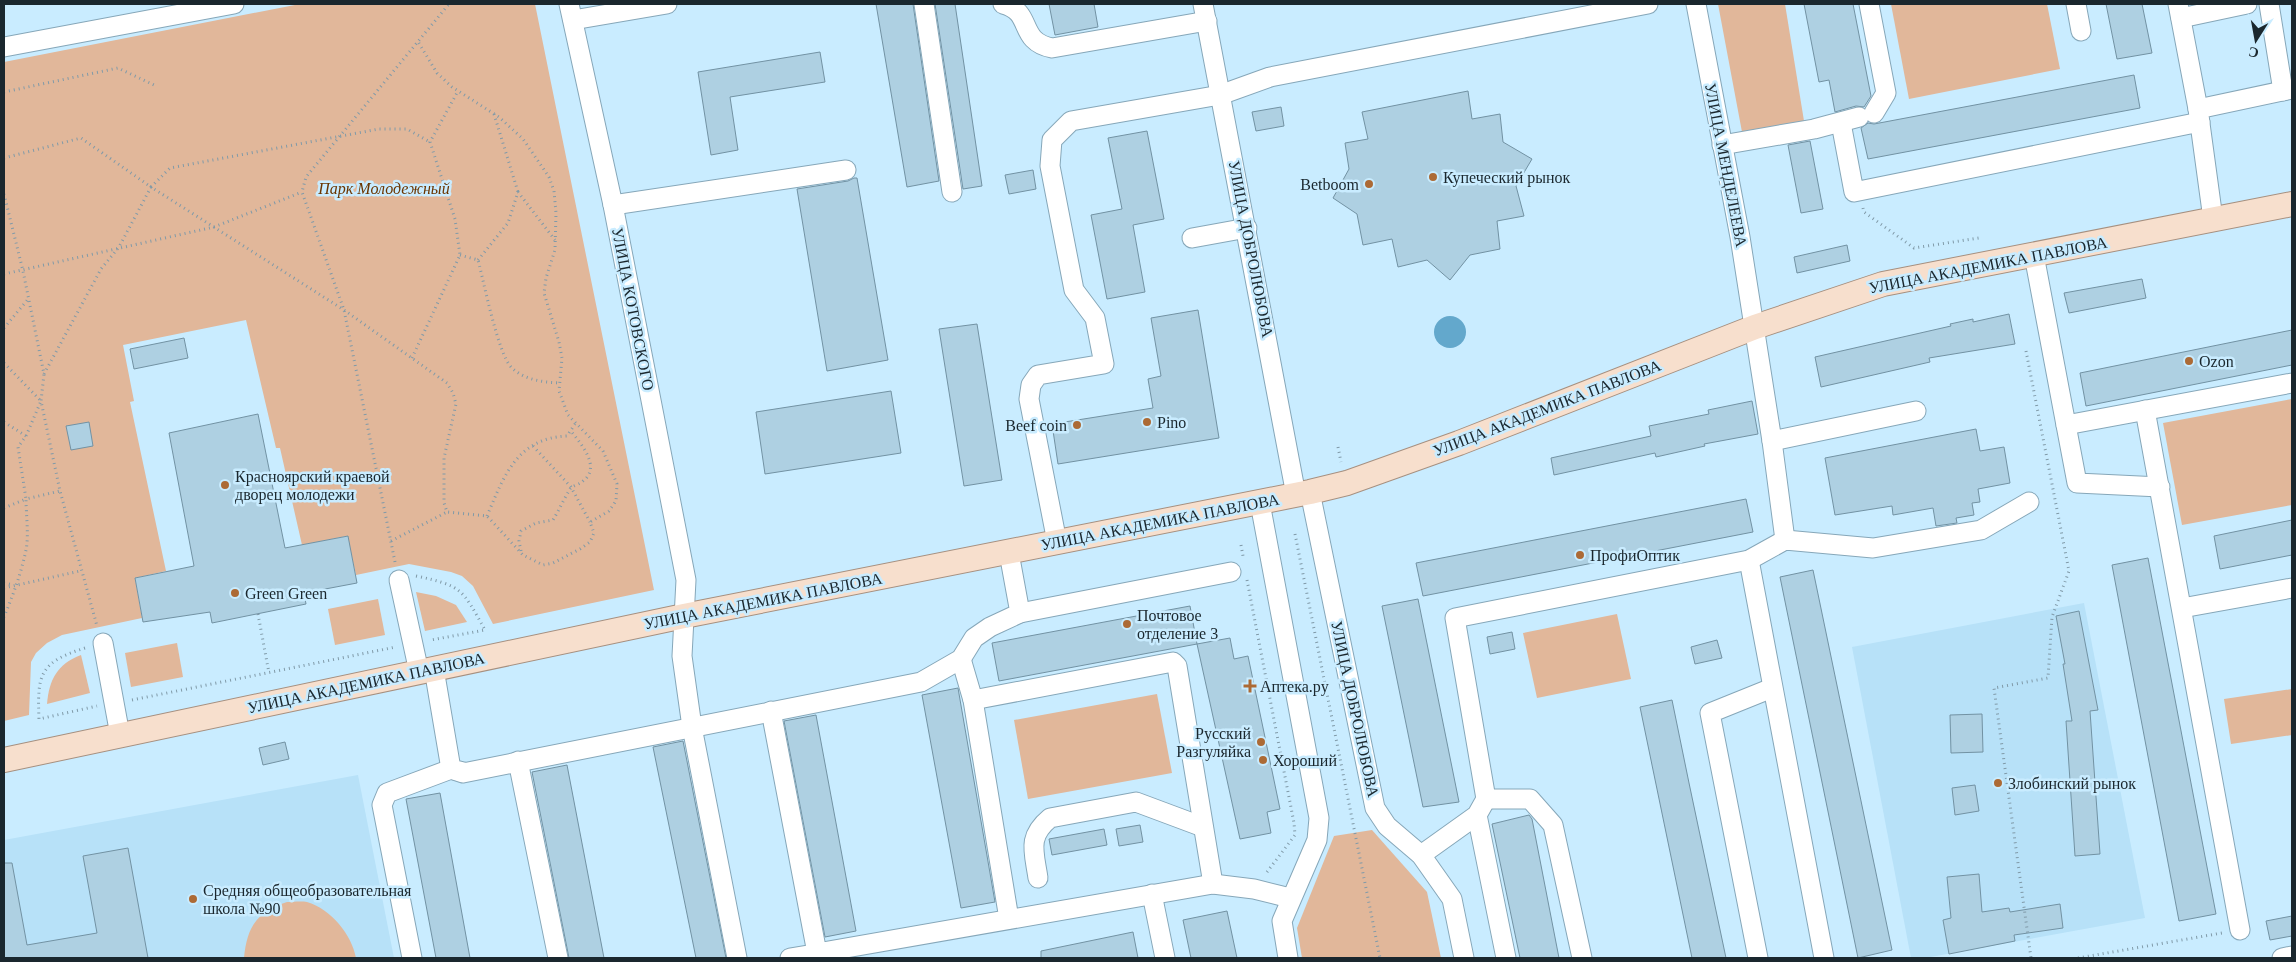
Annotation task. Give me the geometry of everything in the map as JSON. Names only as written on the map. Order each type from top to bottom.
[{"type":"main road","name":"УЛИЦА АКАДЕМИКА ПАВЛОВА","points":[[4,760],[684,616],[1303,494],[1346,483],[1459,443],[1755,327],[1883,284],[2292,204]]},
{"type":"street","points":[[4,47],[234,4]]},
{"type":"street","points":[[571,12],[667,4]]},
{"type":"street","points":[[924,4],[952,192]]},
{"type":"street","points":[[1002,4],[1011,6],[1021,14],[1030,36],[1036,42],[1052,48],[1205,12]]},
{"type":"street","points":[[1057,542],[1029,398],[1031,385],[1038,375],[1104,364],[1095,318],[1074,290],[1050,166],[1052,140],[1071,121],[1220,95],[1270,77],[1648,4]]},
{"type":"street","name":"УЛИЦА МЕНДЕЛЕЕВА","points":[[1696,4],[1755,327],[1785,540]]},
{"type":"street","points":[[1722,145],[1841,123],[1867,115],[1886,93],[1869,4]]},
{"type":"street","points":[[2076,4],[2081,31]]},
{"type":"street","points":[[2213,220],[2199,115],[2180,11],[2247,4]]},
{"type":"street","points":[[1841,123],[1854,192],[2199,115],[2287,90],[2268,4]]},
{"type":"street","name":"УЛИЦА КОТОВСКОГО","points":[[571,12],[613,205],[686,580],[682,656],[692,727],[738,958]]},
{"type":"street","name":"УЛИЦА ДОБРОЛЮБОВА","points":[[1205,12],[1247,228],[1303,494],[1375,808],[1387,826],[1421,855],[1452,899],[1464,958]]},
{"type":"street","points":[[613,205],[846,170]]},
{"type":"street","points":[[1192,238],[1247,228]]},
{"type":"street","points":[[2034,255],[2077,483],[2160,487]]},
{"type":"street","points":[[2066,425],[2292,383]]},
{"type":"street","points":[[2145,410],[2240,930]]},
{"type":"street","points":[[1772,441],[1916,411]]},
{"type":"street","points":[[1506,958],[1481,807],[1456,618],[1749,560],[1785,540],[1873,548],[1981,530],[2028,502]]},
{"type":"street","points":[[1260,504],[1319,818],[1316,840],[1282,920],[1288,958]]},
{"type":"street","points":[[1008,553],[1020,613]]},
{"type":"street","points":[[1749,560],[1824,958]]},
{"type":"street","points":[[412,958],[382,805],[387,793],[451,768],[463,772],[921,682],[961,659],[974,638],[990,627],[1020,613],[1240,570]]},
{"type":"street","points":[[399,578],[414,643],[426,670],[451,768]]},
{"type":"street","points":[[2182,608],[2292,588]]},
{"type":"street","points":[[103,642],[116,703],[120,734]]},
{"type":"street","points":[[961,659],[973,700],[1009,919]]},
{"type":"street","points":[[973,700],[1172,662],[1177,666],[1213,884]]},
{"type":"street","points":[[1758,958],[1710,713],[1772,688]]},
{"type":"street","points":[[771,711],[823,954]]},
{"type":"street","points":[[518,761],[558,958]]},
{"type":"street","points":[[1421,855],[1481,807],[1530,799],[1553,825],[1582,958]]},
{"type":"street","points":[[1038,878],[1033,841],[1039,827],[1050,818],[1136,802],[1203,827]]},
{"type":"street","points":[[790,958],[823,954],[1009,919],[1213,884],[1254,889],[1290,898]]},
{"type":"street","points":[[1152,894],[1165,958]]},
{"type":"street","points":[[2282,958],[2292,956]]},
{"type":"path","points":[[4,194],[29,298],[44,374],[42,401],[60,491],[80,571],[103,642],[67,653],[52,661],[41,678],[38,697],[39,719],[485,630],[466,596],[456,587],[408,574],[399,578],[344,310],[302,192],[306,177],[417,40],[449,4]]},
{"type":"path","points":[[417,40],[437,73],[458,91],[493,113],[522,139],[549,177],[554,191],[556,213],[555,250],[546,278],[544,293],[562,358],[559,383],[562,402],[575,424],[603,451],[617,484],[616,501],[609,511],[590,522]]},
{"type":"path","points":[[4,92],[118,68],[154,85]]},
{"type":"path","points":[[430,142],[458,91]]},
{"type":"path","points":[[493,113],[518,192],[555,241]]},
{"type":"path","points":[[44,374],[101,269],[118,247],[151,187],[170,168],[379,129],[407,129],[430,142],[454,219],[460,256],[412,358]]},
{"type":"path","points":[[4,158],[81,138],[151,187],[344,310],[447,383],[453,393],[456,404],[444,458],[444,503],[447,512]]},
{"type":"path","points":[[4,274],[214,226],[302,192]]},
{"type":"path","points":[[478,260],[508,223],[518,192]]},
{"type":"path","points":[[1864,212],[1914,248],[1979,238]]},
{"type":"path","points":[[460,256],[478,260]]},
{"type":"path","points":[[478,260],[505,361],[522,375],[538,381],[559,383]]},
{"type":"path","points":[[4,328],[29,298]]},
{"type":"path","points":[[2026,351],[2069,571],[2052,617],[2048,678],[1994,688],[2031,958]]},
{"type":"path","points":[[4,363],[42,401]]},
{"type":"path","points":[[4,617],[16,585],[26,549],[26,499],[18,447],[26,436],[42,401]]},
{"type":"path","points":[[4,422],[26,436]]},
{"type":"path","points":[[487,516],[506,472],[520,454],[544,439],[567,436],[575,424]]},
{"type":"path","points":[[523,555],[519,541],[521,531],[536,523],[553,520],[571,487],[584,481],[589,474],[590,464],[587,452],[571,431]]},
{"type":"path","points":[[391,541],[447,512],[487,516],[523,555],[543,565],[553,563],[590,542],[594,533],[571,487],[533,446]]},
{"type":"path","points":[[1338,447],[1341,462]]},
{"type":"path","points":[[4,508],[26,499],[60,491]]},
{"type":"path","points":[[1295,534],[1380,958]]},
{"type":"path","points":[[1240,545],[1240,570],[1295,835],[1254,889]]},
{"type":"path","points":[[4,588],[80,571]]},
{"type":"path","points":[[4,583],[16,585]]},
{"type":"path","points":[[258,614],[269,674]]},
{"type":"path","points":[[2078,958],[2240,930]]},
{"type":"shaded area","points":[[1450,316],[1461,321],[1466,332],[1461,343],[1450,348],[1439,343],[1434,332],[1439,321]]},
{"type":"shaded area","name":"Злобинский рынок","points":[[2084,603],[2145,918],[1925,958],[1911,958],[1852,647]]},
{"type":"shaded area","name":"Средняя общеобразовательная школа №90","points":[[358,775],[394,958],[4,958],[4,840]]},
{"type":"green space","name":"Парк Молодежный","points":[[300,4],[535,4],[654,590],[493,624],[473,586],[462,576],[409,564],[356,575],[347,536],[302,545],[280,448],[276,448],[246,320],[123,345],[134,401],[130,402],[166,571],[135,578],[142,618],[62,635],[47,643],[36,653],[31,662],[29,715],[4,721],[4,62]]},
{"type":"green space","points":[[1718,4],[1785,4],[1804,121],[1742,132]]},
{"type":"green space","points":[[1891,4],[2047,4],[2060,69],[1909,99]]},
{"type":"green space","points":[[2292,399],[2292,505],[2182,525],[2163,423]]},
{"type":"green space","points":[[416,592],[436,596],[456,605],[467,622],[425,631]]},
{"type":"green space","points":[[378,599],[385,635],[335,645],[328,609]]},
{"type":"green space","points":[[1617,614],[1631,679],[1537,698],[1523,633]]},
{"type":"green space","points":[[177,643],[183,677],[131,687],[125,653]]},
{"type":"green space","points":[[81,655],[90,693],[47,704],[52,680],[60,668]]},
{"type":"green space","points":[[2292,689],[2292,735],[2231,744],[2224,699]]},
{"type":"green space","points":[[1157,694],[1172,773],[1028,799],[1014,720]]},
{"type":"green space","points":[[1372,830],[1427,892],[1441,958],[1302,958],[1297,928],[1334,836]]},
{"type":"green space","points":[[287,902],[307,902],[324,910],[345,932],[354,949],[356,958],[244,958],[248,937],[255,922],[268,910]]},
{"type":"building","points":[[876,4],[913,4],[939,181],[907,187]]},
{"type":"building","points":[[935,4],[955,4],[982,186],[963,189]]},
{"type":"building","points":[[1049,4],[1094,4],[1098,27],[1055,35]]},
{"type":"building","points":[[1804,4],[1853,4],[1871,96],[1864,107],[1856,106],[1835,112],[1829,80],[1819,82]]},
{"type":"building","points":[[2106,4],[2142,4],[2152,53],[2117,59]]},
{"type":"building","points":[[820,52],[825,82],[730,97],[738,150],[711,155],[698,72]]},
{"type":"building","points":[[2134,75],[2140,108],[1868,159],[1861,128],[1868,123],[1874,124]]},
{"type":"building","name":"Купеческий рынок","points":[[1468,91],[1472,119],[1500,114],[1503,142],[1532,159],[1516,186],[1524,216],[1497,221],[1500,249],[1470,255],[1450,280],[1427,260],[1398,267],[1392,239],[1363,245],[1357,214],[1333,198],[1349,169],[1345,143],[1368,139],[1362,112]]},
{"type":"building","points":[[1281,107],[1284,126],[1256,131],[1252,112]]},
{"type":"building","points":[[1147,131],[1164,219],[1133,225],[1145,292],[1107,299],[1091,215],[1122,209],[1108,138]]},
{"type":"building","points":[[1810,141],[1823,209],[1801,213],[1788,145]]},
{"type":"building","points":[[1033,170],[1036,189],[1009,194],[1005,175]]},
{"type":"building","points":[[857,178],[888,360],[827,371],[797,189],[848,181]]},
{"type":"building","points":[[1847,245],[1850,261],[1797,273],[1794,257]]},
{"type":"building","points":[[2142,279],[2146,298],[2069,313],[2064,293]]},
{"type":"building","points":[[1198,310],[1219,438],[1058,464],[1052,424],[1153,408],[1148,379],[1161,376],[1151,318]]},
{"type":"building","points":[[2009,314],[2015,344],[1929,358],[1930,362],[1821,387],[1815,357],[1951,326],[1950,324],[1973,319],[1973,322]]},
{"type":"building","points":[[977,324],[1002,480],[964,486],[939,329]]},
{"type":"building","points":[[2292,330],[2292,365],[2086,406],[2080,373]]},
{"type":"building","points":[[184,338],[188,358],[134,369],[130,349]]},
{"type":"building","points":[[891,391],[901,453],[765,474],[756,412]]},
{"type":"building","points":[[1752,401],[1758,434],[1704,444],[1705,446],[1656,457],[1655,453],[1554,475],[1551,458],[1651,436],[1649,426],[1709,414],[1708,410]]},
{"type":"building","name":"Красноярский краевой дворец молодежи","points":[[258,414],[285,548],[348,536],[357,583],[304,593],[306,604],[212,623],[210,612],[143,622],[135,578],[194,566],[169,433]]},
{"type":"building","points":[[89,422],[93,446],[71,450],[66,426]]},
{"type":"building","points":[[1976,429],[1980,451],[2004,447],[2010,483],[1978,489],[1980,502],[1972,503],[1974,515],[1956,518],[1957,523],[1936,526],[1933,508],[1893,515],[1892,506],[1835,515],[1825,458]]},
{"type":"building","points":[[1746,499],[1753,532],[1423,596],[1416,563]]},
{"type":"building","points":[[2292,520],[2292,555],[2220,569],[2214,536]]},
{"type":"building","points":[[2148,558],[2216,914],[2179,921],[2112,565]]},
{"type":"building","points":[[1813,570],[1892,950],[1858,958],[1780,577]]},
{"type":"building","points":[[1418,599],[1459,802],[1423,807],[1382,606]]},
{"type":"building","points":[[1190,606],[1197,644],[999,681],[992,643]]},
{"type":"building","points":[[2079,611],[2098,710],[2090,711],[2100,854],[2075,856],[2066,721],[2072,721],[2063,664],[2065,664],[2056,616]]},
{"type":"building","points":[[1512,632],[1515,649],[1490,654],[1487,637]]},
{"type":"building","points":[[1230,638],[1234,659],[1248,656],[1280,809],[1267,812],[1271,833],[1240,839],[1197,644]]},
{"type":"building","points":[[1717,640],[1722,658],[1695,664],[1691,647]]},
{"type":"building","points":[[958,688],[995,902],[961,908],[922,695]]},
{"type":"building","points":[[1672,700],[1726,958],[1692,958],[1640,707]]},
{"type":"building","points":[[1982,714],[1983,752],[1951,753],[1950,715]]},
{"type":"building","points":[[816,715],[856,931],[825,937],[784,721]]},
{"type":"building","points":[[683,741],[726,958],[696,958],[653,747]]},
{"type":"building","points":[[285,742],[289,759],[263,765],[259,748]]},
{"type":"building","points":[[567,765],[604,958],[569,958],[532,772]]},
{"type":"building","points":[[1975,785],[1979,811],[1955,815],[1952,788]]},
{"type":"building","points":[[440,793],[470,958],[436,958],[406,799]]},
{"type":"building","points":[[1529,815],[1532,819],[1559,958],[1520,958],[1492,824]]},
{"type":"building","points":[[1140,825],[1143,842],[1119,846],[1116,829]]},
{"type":"building","points":[[1104,829],[1107,845],[1052,855],[1049,839]]},
{"type":"building","points":[[128,848],[148,958],[4,958],[4,863],[12,863],[27,945],[97,933],[83,856]]},
{"type":"building","points":[[1979,874],[1982,912],[2009,908],[2010,912],[2060,904],[2063,928],[2014,935],[2015,941],[1949,954],[1943,920],[1951,918],[1947,877]]},
{"type":"building","points":[[1227,911],[1237,958],[1191,958],[1183,920]]},
{"type":"building","points":[[2292,916],[2292,936],[2270,940],[2266,921]]},
{"type":"building","points":[[1133,932],[1138,958],[1041,958],[1041,951]]},
{"type":"place","name":"Купеческий рынок","points":[[1433,177]]},
{"type":"place","name":"Betboom","points":[[1369,184]]},
{"type":"place","name":"Ozon","points":[[2189,361]]},
{"type":"place","name":"Pino","points":[[1147,422]]},
{"type":"place","name":"Beef coin","points":[[1077,425]]},
{"type":"place","name":"Красноярский краевой дворец молодежи","points":[[225,485]]},
{"type":"place","name":"ПрофиОптик","points":[[1580,555]]},
{"type":"place","name":"Green Green","points":[[235,593]]},
{"type":"place","name":"Почтовое отделение 3","points":[[1127,624]]},
{"type":"place","name":"Аптека.ру","points":[[1250,686]]},
{"type":"place","name":"Русский Разгуляйка","points":[[1261,742]]},
{"type":"place","name":"Хороший","points":[[1263,760]]},
{"type":"place","name":"Злобинский рынок","points":[[1998,783]]},
{"type":"place","name":"Средняя общеобразовательная школа №90","points":[[193,899]]}]
